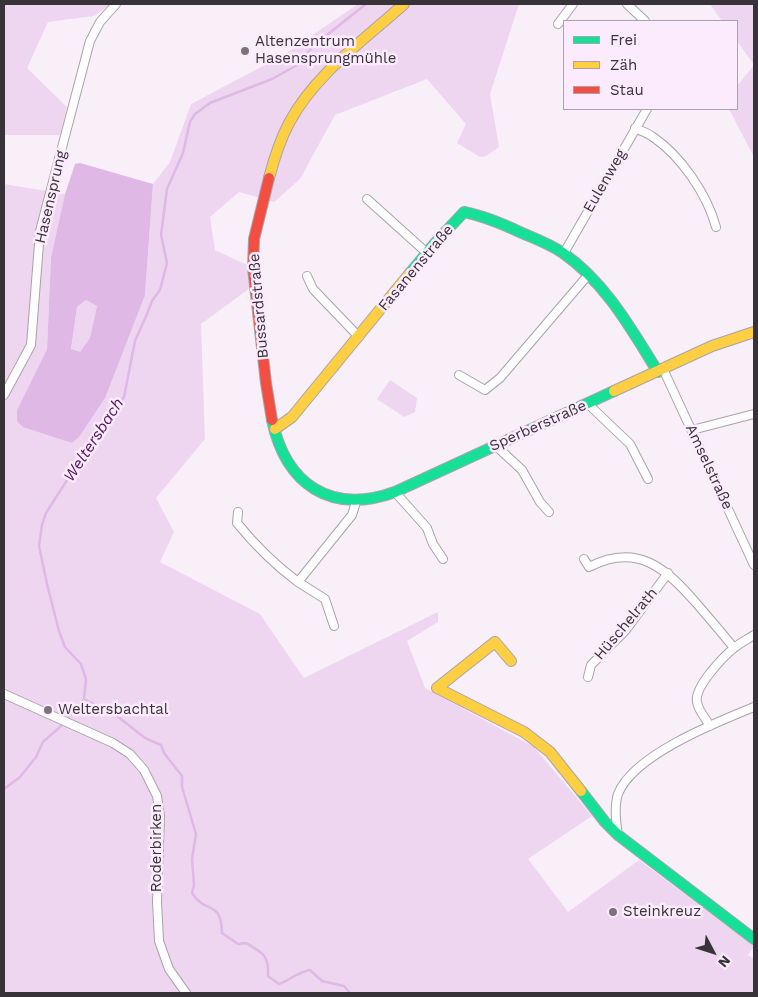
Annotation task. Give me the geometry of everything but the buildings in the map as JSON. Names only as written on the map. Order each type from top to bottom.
[{"type":"street","name":"Hasensprung","points":[[4,395],[30,345],[40,231],[90,41],[100,22],[116,4]]},
{"type":"street","name":"Bussardstraße","points":[[320,493],[307,484],[288,463],[274,429],[255,289],[254,242],[264,194],[275,159],[289,124],[305,97],[330,70],[404,4]]},
{"type":"street","points":[[558,24],[573,4]]},
{"type":"street","points":[[627,4],[644,20]]},
{"type":"street","name":"Eulenweg","points":[[564,253],[646,110]]},
{"type":"street","points":[[635,128],[652,136],[673,154],[693,179],[711,209],[716,227]]},
{"type":"street","points":[[367,200],[427,253]]},
{"type":"street","name":"Fasanenstraße","points":[[274,429],[292,417],[427,253],[464,212],[499,222],[564,253],[590,274],[616,305],[660,371]]},
{"type":"street","points":[[459,375],[485,390],[500,378],[590,274]]},
{"type":"street","points":[[307,276],[313,289],[359,337]]},
{"type":"street","name":"Sperberstraße","points":[[320,493],[332,498],[356,502],[378,498],[395,492],[712,346],[754,332]]},
{"type":"street","name":"Amselstraße","points":[[660,371],[692,430],[754,565]]},
{"type":"street","points":[[588,404],[630,444],[648,479]]},
{"type":"street","points":[[692,430],[754,414]]},
{"type":"street","points":[[496,445],[522,470],[540,502],[549,512]]},
{"type":"street","points":[[395,492],[427,528],[433,544],[443,559]]},
{"type":"street","points":[[298,582],[352,515],[356,502]]},
{"type":"street","points":[[238,512],[237,523],[273,563],[325,599],[334,626]]},
{"type":"street","name":"Hüschelrath","points":[[584,559],[589,567],[612,557],[625,556],[656,564],[679,583],[734,648]]},
{"type":"street","name":"Hüschelrath","points":[[588,677],[591,665],[625,631],[668,573]]},
{"type":"street","points":[[710,726],[696,703],[696,694],[713,670],[734,648],[754,635]]},
{"type":"street","points":[[511,661],[495,642],[437,688],[524,732],[550,752],[605,822],[618,835],[754,939]]},
{"type":"street","name":"Roderbirken","points":[[4,694],[113,743],[130,754],[144,770],[157,796],[160,816],[156,902],[159,941],[169,969],[186,993]]},
{"type":"street","points":[[618,835],[616,822],[617,796],[634,772],[659,752],[710,726],[754,707]]},
{"type":"shaded area","points":[[4,4],[111,4],[94,16],[48,22],[27,68],[67,107],[60,135],[4,135]]},
{"type":"shaded area","points":[[358,4],[519,4],[490,94],[499,147],[486,156],[480,157],[457,143],[466,124],[427,79],[335,115],[300,179],[274,202],[239,192],[210,217],[215,250],[247,265],[250,288],[201,324],[205,439],[156,498],[174,532],[160,562],[260,614],[304,678],[438,612],[438,622],[407,641],[425,688],[534,747],[592,816],[528,859],[568,912],[639,860],[754,946],[748,955],[754,959],[754,993],[4,993],[4,184],[65,194],[51,257],[47,349],[17,410],[17,421],[145,295],[153,184],[170,162],[191,104],[282,56]]},
{"type":"shaded area","points":[[710,4],[754,4],[754,65],[738,42],[738,20],[721,20]]},
{"type":"shaded area","points":[[754,65],[754,157],[730,110],[738,110],[738,85]]},
{"type":"shaded area","points":[[80,163],[153,184],[145,295],[105,398],[79,437],[72,443],[23,427],[17,421],[17,410],[47,349],[51,257],[65,194],[75,164]],"holes":[[[86,300],[97,306],[90,338],[80,352],[71,349],[77,307]]]},
{"type":"shaded area","points":[[86,300],[97,306],[90,339],[80,352],[71,350],[77,307]]},
{"type":"shaded area","points":[[390,380],[417,398],[415,412],[404,417],[377,399]]},
{"type":"waterway","name":"Weltersbach","points":[[4,789],[20,777],[36,757],[43,742],[61,726],[84,699],[86,679],[81,664],[65,647],[47,584],[39,546],[42,525],[46,513],[78,463],[124,397],[135,341],[152,301],[160,290],[167,263],[161,235],[167,189],[183,153],[190,122],[195,114],[210,103],[272,79],[299,64],[313,46],[366,4]]},
{"type":"waterway","points":[[84,699],[117,716],[145,738],[161,745],[164,753],[182,776],[182,787],[196,834],[192,859],[194,885],[192,893],[202,904],[216,911],[221,922],[222,933],[238,944],[246,943],[261,952],[266,959],[268,976],[279,984],[310,970],[322,981],[344,986],[350,993]]},
{"type":"traffic: fast","points":[[410,273],[464,212],[501,223],[563,253],[592,278],[605,292],[638,339],[658,372]]},
{"type":"traffic: fast","points":[[272,420],[279,443],[288,462],[300,477],[315,489],[332,496],[351,500],[372,498],[395,492],[614,391]]},
{"type":"traffic: fast","points":[[581,791],[605,822],[618,835],[754,939]]},
{"type":"traffic: slow","points":[[269,178],[286,129],[312,89],[341,59],[404,4]]},
{"type":"traffic: slow","points":[[275,429],[292,417],[410,273]]},
{"type":"traffic: slow","points":[[614,391],[712,346],[754,332]]},
{"type":"traffic: slow","points":[[511,661],[495,642],[437,688],[524,732],[550,752],[581,791]]},
{"type":"traffic: jam","points":[[269,178],[254,239],[253,268],[272,420]]},
{"type":"place","name":"Altenzentrum Hasensprungmühle","points":[[245,51]]},
{"type":"place","name":"Weltersbachtal","points":[[48,710]]},
{"type":"place","name":"Steinkreuz","points":[[613,912]]}]
